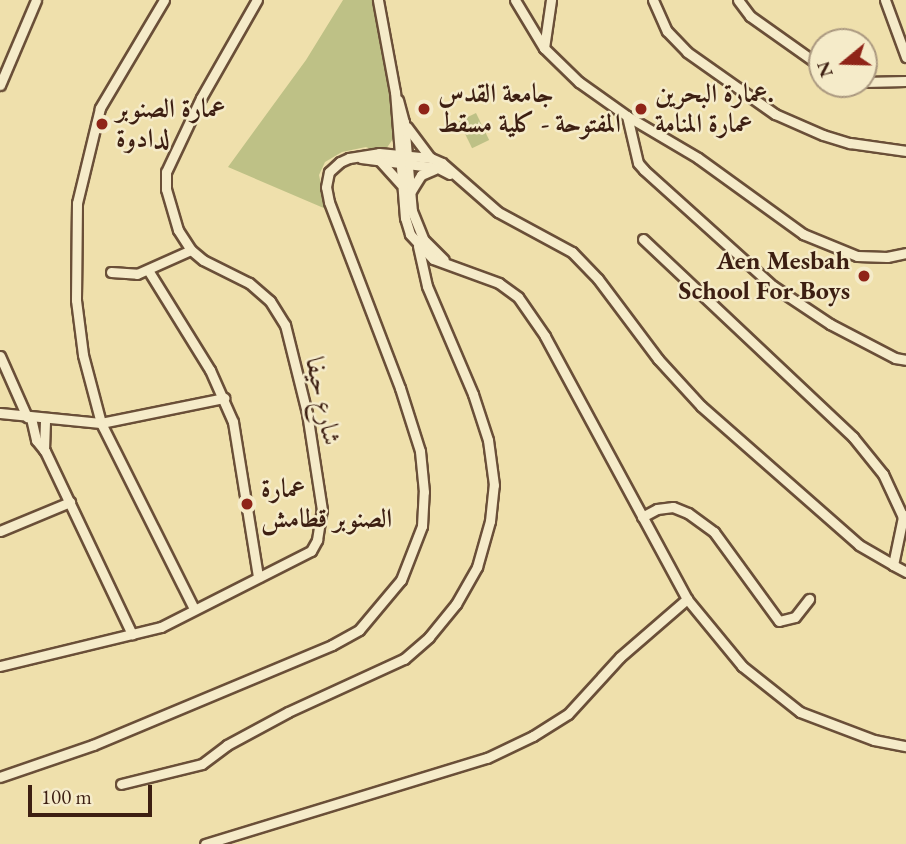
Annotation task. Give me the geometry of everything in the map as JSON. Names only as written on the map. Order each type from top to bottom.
[{"type":"street","points":[[0,85],[36,0]]},
{"type":"street","points":[[164,0],[100,108],[77,202],[75,300],[83,355],[101,423],[194,609]]},
{"type":"street","name":"شارع حيفا","points":[[0,666],[161,627],[312,551],[317,540],[322,510],[307,413],[285,325],[270,301],[249,283],[203,260],[191,250],[178,230],[166,189],[166,172],[201,98],[257,0]]},
{"type":"street","points":[[378,0],[395,92],[404,122],[412,137],[431,158],[442,163],[498,212],[572,252],[598,279],[658,359],[701,406],[859,545],[906,572]]},
{"type":"street","points":[[515,0],[544,48],[579,82],[628,116],[698,158],[803,234],[856,256],[887,257],[906,253]]},
{"type":"street","points":[[544,48],[551,0]]},
{"type":"street","points":[[653,0],[667,31],[687,52],[775,114],[850,143],[906,151]]},
{"type":"street","points":[[738,0],[750,16],[808,57]]},
{"type":"street","points":[[885,0],[905,52]]},
{"type":"street","points":[[878,82],[906,81]]},
{"type":"street","points":[[395,92],[397,133],[411,193],[412,211],[424,240],[450,265]]},
{"type":"street","points":[[628,116],[638,163],[773,286],[830,324],[895,358],[906,360]]},
{"type":"street","points":[[121,783],[188,770],[202,764],[228,745],[288,712],[404,659],[429,638],[456,604],[471,576],[490,521],[494,485],[488,440],[473,394],[427,286],[417,244],[405,218],[402,186],[404,122]]},
{"type":"street","points":[[379,157],[394,143],[397,133]]},
{"type":"street","points":[[0,777],[93,745],[332,645],[366,622],[401,580],[422,526],[420,451],[400,388],[326,187],[329,172],[340,162],[356,157],[431,158]]},
{"type":"street","points":[[379,157],[393,171],[402,186]]},
{"type":"street","points":[[404,158],[438,168],[465,184]]},
{"type":"street","points":[[411,193],[421,175],[438,168]]},
{"type":"street","points":[[643,239],[853,437],[883,474],[904,516],[893,565]]},
{"type":"street","points":[[417,244],[433,258],[499,283],[518,297],[545,336],[687,599],[742,666],[800,712],[874,740],[906,746]]},
{"type":"street","points":[[111,272],[136,274],[191,250]]},
{"type":"street","points":[[148,270],[210,370],[233,422],[258,577]]},
{"type":"street","points":[[0,356],[29,417],[36,440],[45,451],[131,634]]},
{"type":"street","points":[[0,413],[101,423],[224,398]]},
{"type":"street","points":[[45,419],[45,451]]},
{"type":"street","points":[[0,531],[69,502]]},
{"type":"street","points":[[642,517],[657,509],[673,507],[688,513],[714,532],[779,621],[794,617],[809,599]]},
{"type":"street","points":[[205,844],[487,758],[533,736],[568,714],[620,657],[687,599]]},
{"type":"green space","points":[[343,0],[378,0],[397,133],[384,152],[379,153],[366,147],[342,152],[325,162],[319,175],[326,209],[228,167],[306,60]]},
{"type":"green space","points":[[476,113],[489,140],[472,148],[459,121]]},
{"type":"place","name":"جامعة القدس المفتوحة - كلية مسقط","points":[[424,109]]},
{"type":"place","name":"عمارة البحرين. عمارة المنامة","points":[[641,109]]},
{"type":"place","name":"عمارة الصنوبر لدادوة","points":[[102,124]]},
{"type":"place","name":"Aen Mesbah School For Boys","points":[[864,276]]},
{"type":"place","name":"عمارة الصنوبر قطامش","points":[[247,504]]}]
